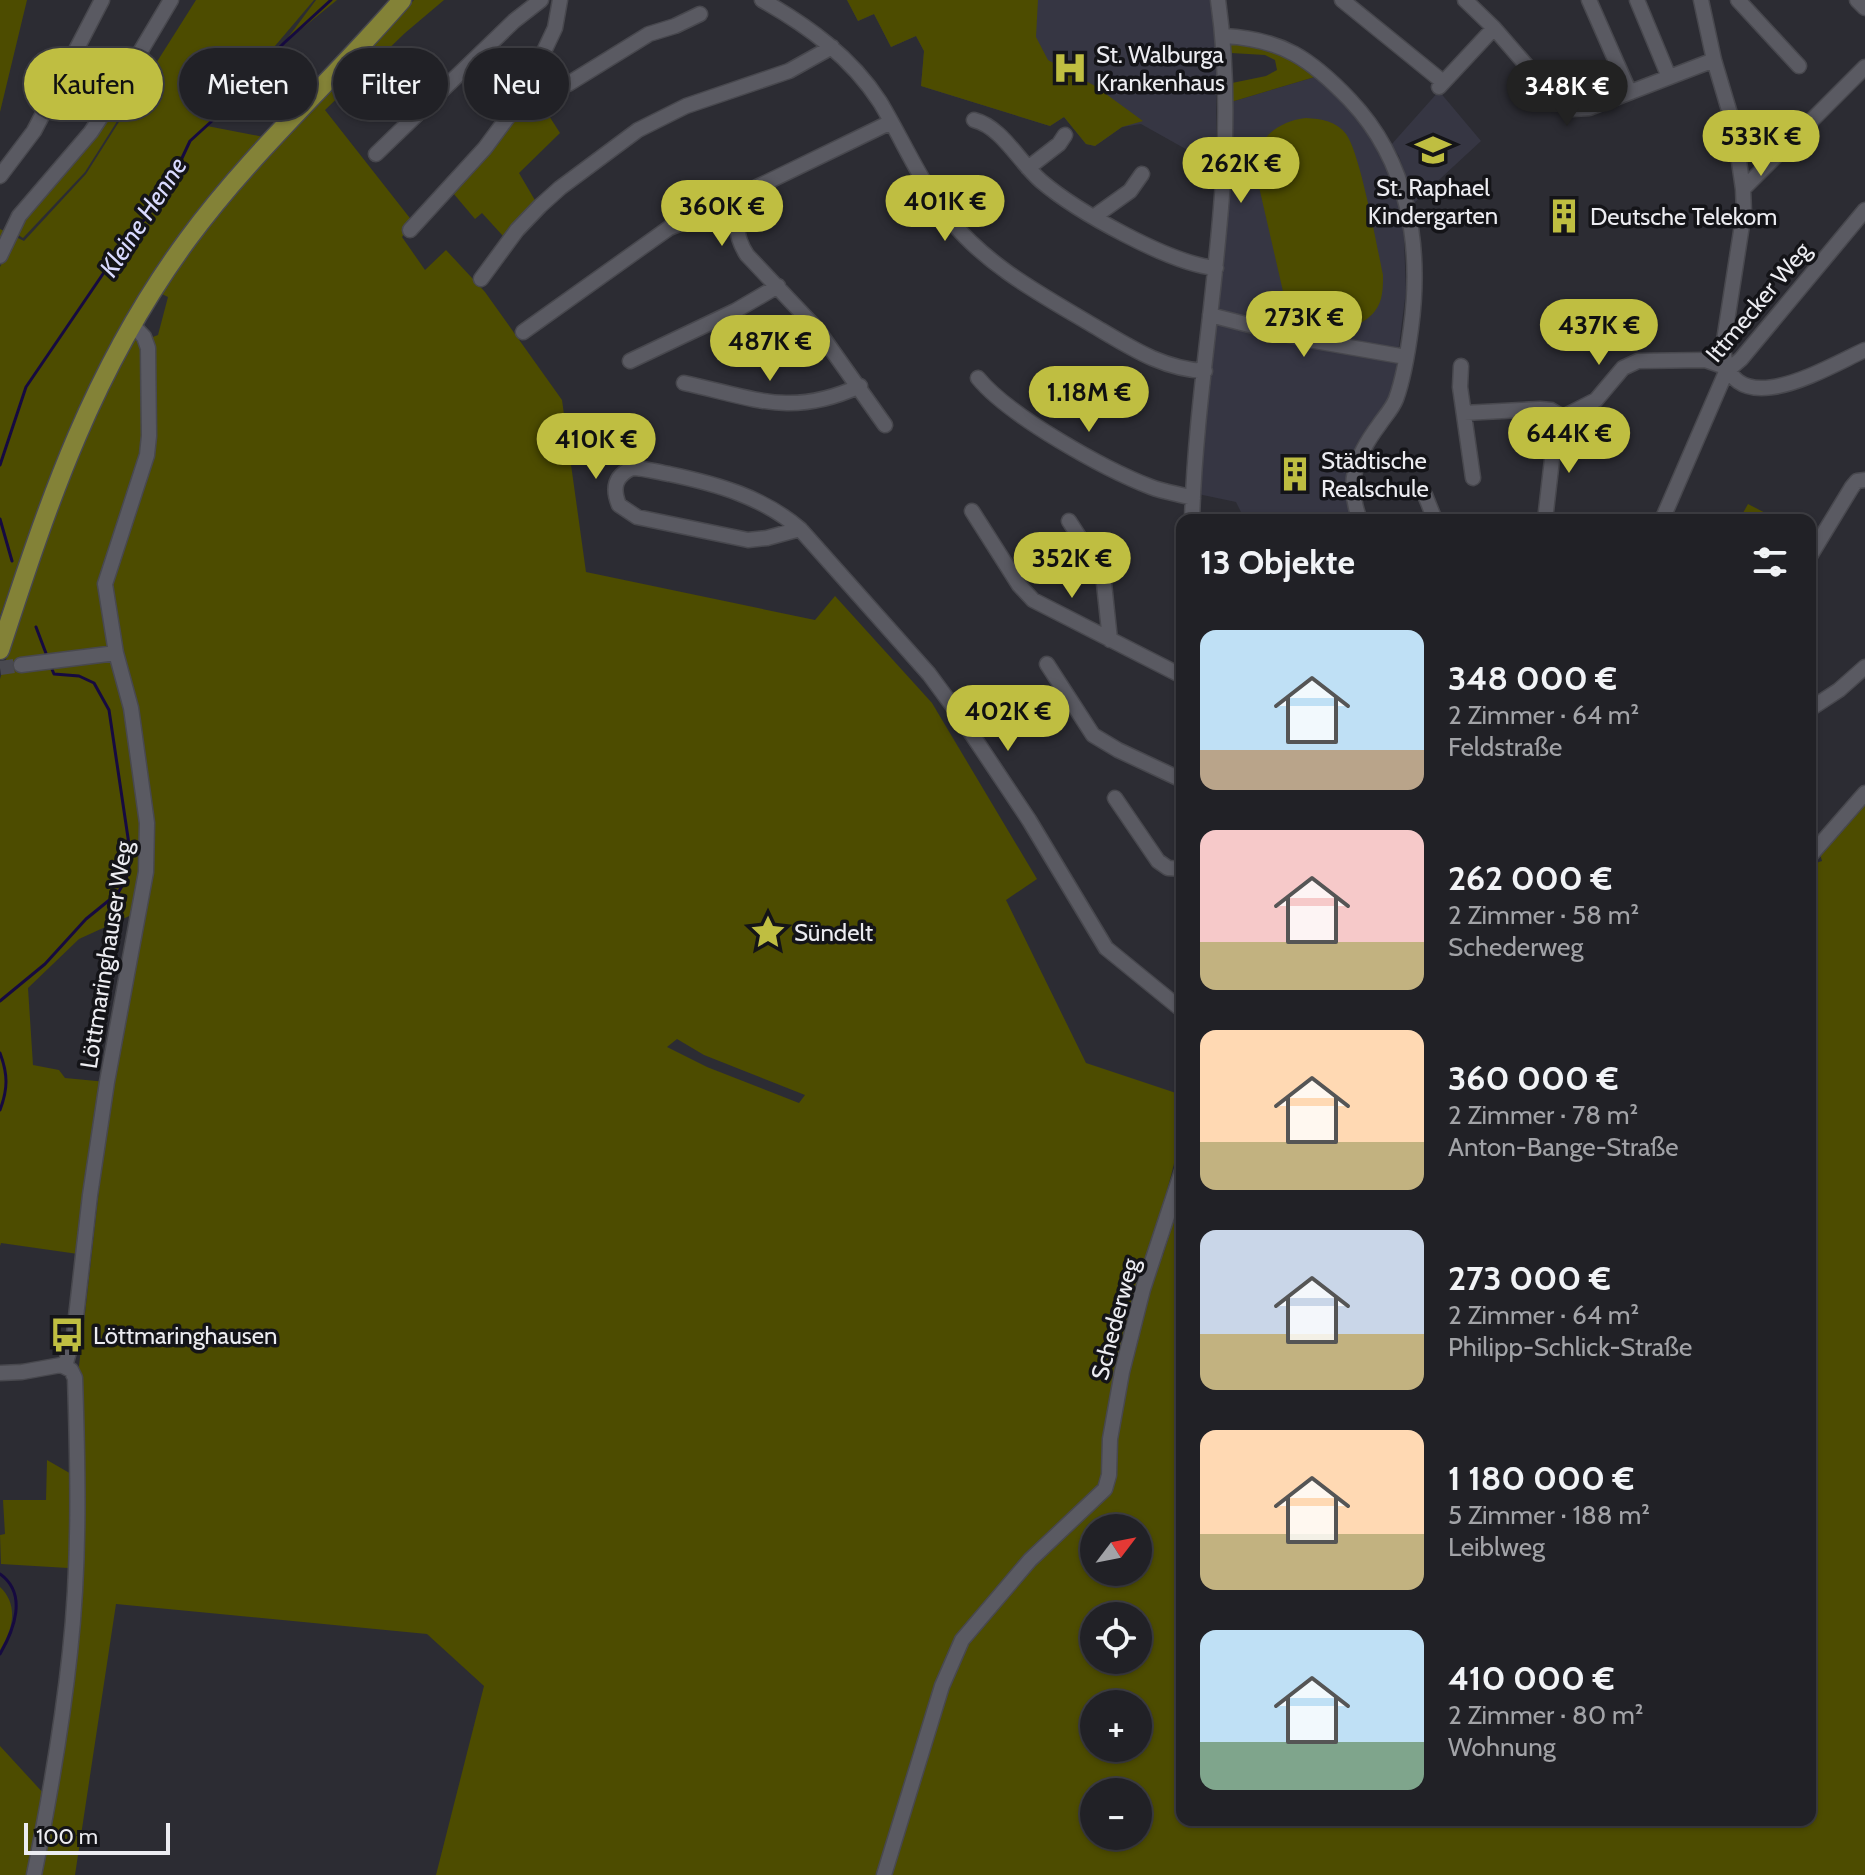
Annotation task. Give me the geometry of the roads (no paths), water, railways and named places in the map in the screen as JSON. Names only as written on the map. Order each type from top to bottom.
[{"type":"main road","points":[[0,650],[70,447],[132,324],[189,238],[241,173],[402,0]]},
{"type":"street","points":[[0,176],[34,131],[102,0]]},
{"type":"street","points":[[0,256],[19,216],[91,132],[171,0]]},
{"type":"street","points":[[376,154],[514,21],[541,0]]},
{"type":"street","points":[[546,48],[555,28],[560,0]]},
{"type":"street","points":[[762,0],[789,15],[832,47],[862,78],[945,213],[994,262],[1056,303],[1153,359],[1176,367],[1205,371]]},
{"type":"street","points":[[1192,514],[1226,133],[1224,36],[1218,0]]},
{"type":"street","points":[[1342,0],[1441,84],[1494,28]]},
{"type":"street","points":[[1465,0],[1567,108],[1585,109],[1714,60]]},
{"type":"street","points":[[1589,0],[1629,91]]},
{"type":"street","points":[[1637,0],[1669,77]]},
{"type":"street","points":[[1701,0],[1714,60],[1734,127],[1743,189],[1744,212],[1723,347],[1728,368]]},
{"type":"street","points":[[1738,0],[1799,66]]},
{"type":"street","points":[[1857,0],[1865,8]]},
{"type":"street","points":[[569,83],[649,34],[700,14]]},
{"type":"street","points":[[1224,36],[1265,40],[1303,60],[1350,100],[1384,145],[1403,188],[1414,242],[1415,292],[1406,357],[1395,402],[1362,449],[1352,481],[1359,514]]},
{"type":"street","points":[[481,279],[517,230],[540,206],[638,130],[675,111],[789,71],[832,47]]},
{"type":"street","points":[[1743,189],[1865,67]]},
{"type":"street","points":[[410,230],[485,148],[505,120]]},
{"type":"street","points":[[974,120],[992,127],[1053,191],[1172,258],[1216,268]]},
{"type":"street","points":[[885,425],[813,323],[750,259],[741,245],[737,226],[739,209],[763,182],[891,122]]},
{"type":"street","points":[[1028,168],[1059,144],[1065,135]]},
{"type":"street","points":[[1095,216],[1130,191],[1142,174]]},
{"type":"street","points":[[523,332],[669,228],[697,217],[739,209]]},
{"type":"street","name":"Ittmecker Weg","points":[[1664,514],[1728,368],[1741,359],[1865,210]]},
{"type":"street","points":[[630,361],[735,311],[778,286]]},
{"type":"street","points":[[1210,315],[1322,343],[1406,357]]},
{"type":"street","name":"Löttmaringhauser Weg","points":[[65,1366],[74,1334],[107,1082],[146,872],[147,823],[131,708],[105,597],[105,584],[145,465],[149,436],[148,348],[144,337],[132,324]]},
{"type":"street","points":[[1546,514],[1554,442],[1563,417],[1596,400],[1623,368],[1638,361],[1708,360],[1728,368],[1749,387],[1772,389],[1865,350]]},
{"type":"street","points":[[1461,366],[1460,387],[1473,478]]},
{"type":"street","points":[[978,378],[996,396],[1040,429],[1145,485],[1193,498]]},
{"type":"street","points":[[684,383],[781,404],[826,400],[860,386]]},
{"type":"street","points":[[1464,413],[1540,409],[1551,410],[1563,417]]},
{"type":"street","points":[[800,529],[748,540],[637,517],[619,505],[615,485],[619,476],[632,468],[680,477],[744,494],[783,514],[800,529],[929,674],[957,712],[1029,820],[1106,948],[1176,1005]]},
{"type":"street","points":[[1816,546],[1852,487],[1857,481],[1865,480]]},
{"type":"street","points":[[1425,495],[1433,514]]},
{"type":"street","points":[[972,511],[1028,596],[1076,624],[1176,673]]},
{"type":"street","points":[[1069,521],[1103,574],[1110,640]]},
{"type":"street","points":[[21,665],[116,653]]},
{"type":"street","points":[[1047,664],[1059,689],[1101,741],[1176,777]]},
{"type":"street","points":[[1816,705],[1865,667]]},
{"type":"street","points":[[1816,854],[1865,793]]},
{"type":"street","points":[[1115,798],[1160,864],[1176,869]]},
{"type":"street","name":"Schederweg","points":[[884,1875],[942,1686],[962,1640],[1030,1560],[1099,1498],[1107,1483],[1110,1439],[1122,1372],[1143,1289],[1176,1189]]},
{"type":"street","points":[[0,1373],[65,1366],[75,1378],[78,1474],[74,1607],[50,1800],[34,1875]]},
{"type":"waterway","name":"Kleine Henne","points":[[0,465],[26,387],[107,268],[167,190],[190,141],[225,109],[252,75],[331,0]]},
{"type":"waterway","name":"Kleine Henne","points":[[0,519],[12,561]]},
{"type":"waterway","name":"Kleine Henne","points":[[36,627],[47,656]]},
{"type":"waterway","name":"Kleine Henne","points":[[0,1001],[45,964],[86,919],[118,893],[126,879],[131,858],[109,710],[94,683],[79,676],[54,674],[51,667]]},
{"type":"waterway","name":"Kleine Henne","points":[[0,1053],[6,1082],[0,1110]]},
{"type":"waterway","name":"Kleine Henne","points":[[0,1574],[9,1582],[16,1602],[14,1623],[0,1654]]},
{"type":"tunnel","points":[[0,668],[21,665]]},
{"type":"place","name":"St. Walburga Krankenhaus","points":[[1070,68]]},
{"type":"place","name":"St. Raphael Kindergarten","points":[[1433,150]]},
{"type":"place","name":"Deutsche Telekom","points":[[1564,216]]},
{"type":"place","name":"Städtische Realschule","points":[[1295,474]]},
{"type":"place","name":"Sündelt","points":[[768,932]]},
{"type":"place","name":"Löttmaringhausen","points":[[67,1335]]}]
